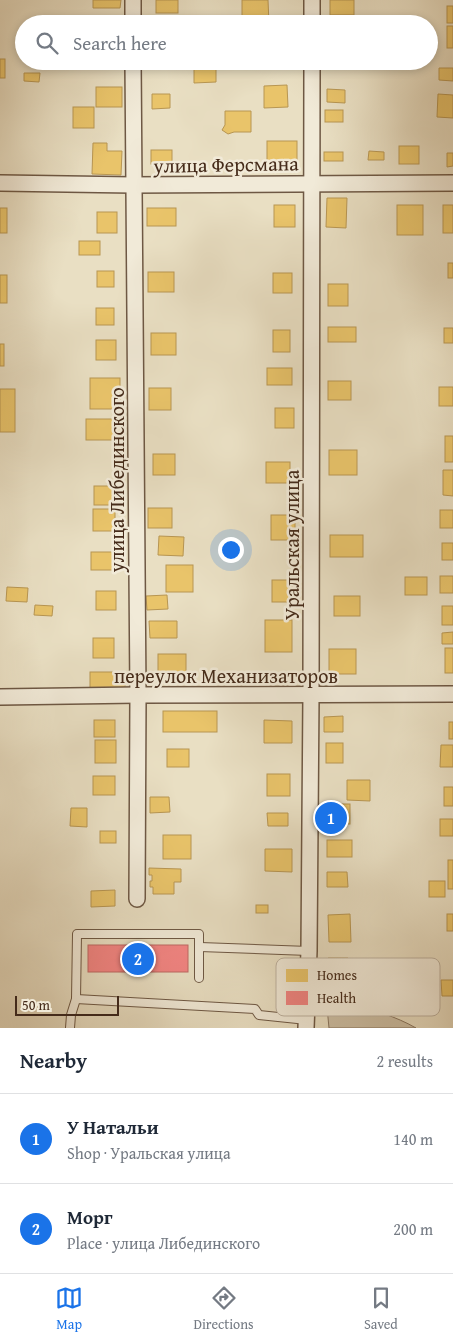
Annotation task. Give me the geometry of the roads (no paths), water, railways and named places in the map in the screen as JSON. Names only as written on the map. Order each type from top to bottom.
[{"type":"street","points":[[133,0],[133,15]]},
{"type":"street","points":[[312,0],[312,15]]},
{"type":"street","name":"улица Либединского","points":[[133,70],[138,694],[137,899]]},
{"type":"street","name":"Уральская улица","points":[[309,958],[312,70]]},
{"type":"street","name":"улица Ферсмана","points":[[0,183],[133,185],[453,183]]},
{"type":"street","name":"переулок Механизаторов","points":[[0,697],[138,694],[453,694]]},
{"type":"lane","points":[[70,1028],[71,1015],[76,999],[77,934],[199,934],[199,978]]},
{"type":"lane","points":[[200,947],[309,951]]},
{"type":"lane","points":[[76,999],[255,1008],[259,1015],[306,1024]]},
{"type":"place","name":"У Натальи","points":[[331,818]]},
{"type":"place","name":"Морг","points":[[138,959]]}]
